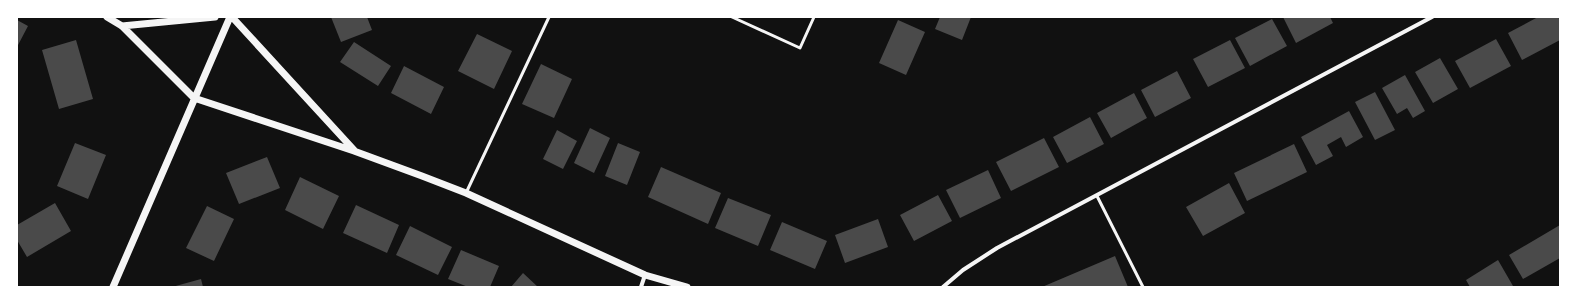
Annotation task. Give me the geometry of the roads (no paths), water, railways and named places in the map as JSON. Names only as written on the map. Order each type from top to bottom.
[{"type":"street","points":[[107,17],[122,26],[194,98],[354,150],[466,193],[645,275],[686,287]]},
{"type":"street","points":[[122,26],[215,17]]},
{"type":"street","points":[[112,287],[231,17],[354,150]]},
{"type":"street","points":[[943,287],[963,270],[997,248],[1432,17]]},
{"type":"street","points":[[641,287],[645,275]]},
{"type":"lane","points":[[466,193],[549,17]]},
{"type":"lane","points":[[732,17],[800,48],[814,17]]},
{"type":"lane","points":[[1097,196],[1143,287]]}]
